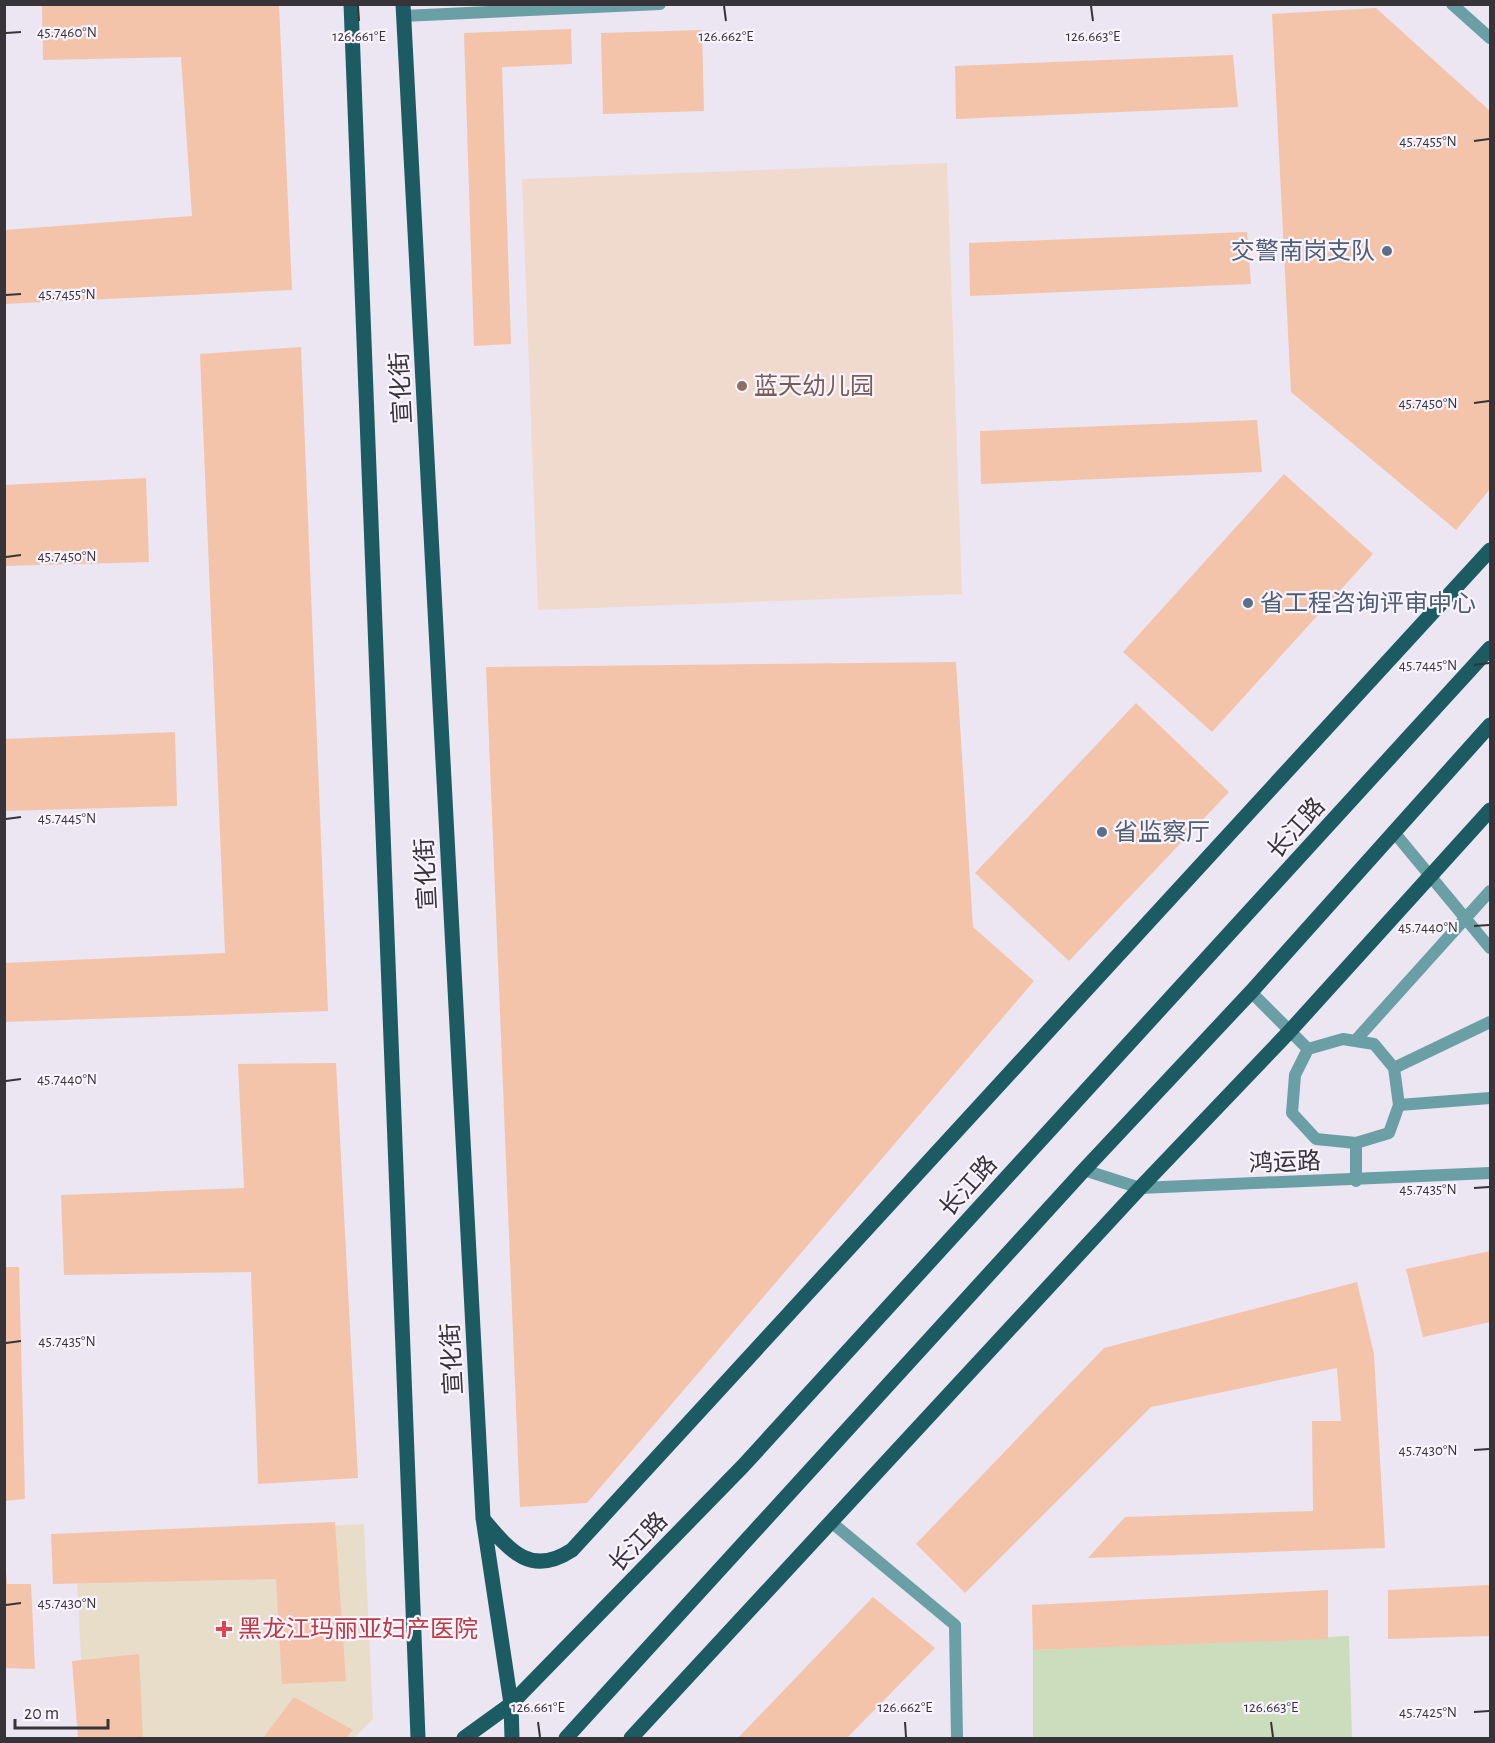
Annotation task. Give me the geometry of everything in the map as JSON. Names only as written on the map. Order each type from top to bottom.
[{"type":"main road","name":"宣化街","points":[[351,4],[418,1738]]},
{"type":"main road","name":"宣化街","points":[[403,10],[483,1518],[511,1704],[512,1738]]},
{"type":"main road","points":[[483,1518],[504,1544],[537,1563],[555,1562],[572,1550],[1491,550]]},
{"type":"main road","name":"长江路","points":[[464,1738],[511,1704],[743,1466],[1491,648]]},
{"type":"main road","points":[[566,1738],[1084,1170],[1251,992],[1393,831],[1491,725]]},
{"type":"main road","points":[[631,1738],[1140,1188],[1289,1032],[1491,810]]},
{"type":"street","points":[[403,10],[660,4]]},
{"type":"street","points":[[1452,4],[1491,38]]},
{"type":"street","points":[[1393,831],[1491,948]]},
{"type":"street","points":[[1355,1041],[1491,891]]},
{"type":"street","points":[[1251,992],[1308,1049]]},
{"type":"street","points":[[1394,1068],[1491,1022]]},
{"type":"street","points":[[1343,1039],[1355,1041],[1374,1044],[1394,1068],[1399,1105],[1389,1133],[1356,1143],[1316,1139],[1292,1113],[1295,1075],[1308,1049],[1343,1039]]},
{"type":"street","points":[[1399,1105],[1491,1098]]},
{"type":"street","points":[[1356,1143],[1356,1181]]},
{"type":"street","name":"鸿运路","points":[[1084,1170],[1140,1188],[1356,1181],[1491,1173]]},
{"type":"street","points":[[831,1522],[955,1625],[957,1738]]},
{"type":"shaded area","name":"蓝天幼儿园","points":[[947,163],[962,594],[538,610],[522,179]]},
{"type":"shaded area","name":"黑龙江玛丽亚妇产医院","points":[[364,1524],[373,1719],[354,1738],[85,1738],[75,1539]]},
{"type":"green space","points":[[1349,1636],[1352,1738],[1033,1738],[1033,1650]]},
{"type":"building","points":[[42,4],[279,4],[292,290],[4,304],[4,230],[192,216],[181,57],[43,60]]},
{"type":"building","name":"交警南岗支队","points":[[1376,8],[1490,111],[1490,489],[1456,530],[1291,392],[1272,14]]},
{"type":"building","points":[[571,29],[572,64],[502,67],[511,344],[474,346],[464,33]]},
{"type":"building","points":[[702,30],[704,111],[603,114],[601,33]]},
{"type":"building","points":[[1233,55],[1238,107],[956,119],[955,66]]},
{"type":"building","points":[[1247,232],[1251,284],[970,296],[969,243]]},
{"type":"building","points":[[301,347],[328,1011],[4,1022],[4,963],[225,953],[200,354]]},
{"type":"building","points":[[1257,420],[1262,472],[981,484],[980,431]]},
{"type":"building","name":"省工程咨询评审中心","points":[[1284,474],[1373,554],[1212,732],[1123,652]]},
{"type":"building","points":[[146,478],[149,562],[4,566],[4,485]]},
{"type":"building","points":[[956,662],[973,927],[1034,981],[587,1503],[520,1507],[486,667]]},
{"type":"building","name":"省监察厅","points":[[1136,703],[1229,792],[1069,961],[975,873]]},
{"type":"building","points":[[175,732],[177,806],[4,811],[4,739]]},
{"type":"building","points":[[336,1063],[358,1478],[258,1484],[251,1272],[64,1275],[61,1195],[244,1188],[238,1064]]},
{"type":"building","points":[[1490,1251],[1490,1322],[1423,1337],[1406,1269]]},
{"type":"building","points":[[4,1267],[19,1267],[25,1499],[4,1501]]},
{"type":"building","points":[[1357,1282],[1374,1354],[1385,1548],[1088,1558],[1125,1517],[1313,1511],[1312,1421],[1341,1421],[1337,1368],[1151,1407],[965,1593],[916,1544],[1104,1348]]},
{"type":"building","points":[[335,1522],[346,1681],[282,1684],[276,1579],[53,1584],[51,1534]]},
{"type":"building","points":[[4,1549],[7,1584],[31,1584],[35,1669],[4,1668]]},
{"type":"building","points":[[1490,1585],[1490,1636],[1388,1639],[1388,1590]]},
{"type":"building","points":[[1328,1590],[1328,1639],[1033,1650],[1032,1605]]},
{"type":"building","points":[[873,1597],[935,1648],[847,1738],[738,1738]]},
{"type":"building","points":[[139,1654],[143,1738],[78,1738],[72,1661]]},
{"type":"building","points":[[294,1697],[353,1730],[346,1738],[263,1738]]},
{"type":"place","name":"交警南岗支队","points":[[1387,251]]},
{"type":"place","name":"蓝天幼儿园","points":[[742,386]]},
{"type":"place","name":"省工程咨询评审中心","points":[[1248,603]]},
{"type":"place","name":"省监察厅","points":[[1102,832]]},
{"type":"place","name":"黑龙江玛丽亚妇产医院","points":[[224,1629]]}]
